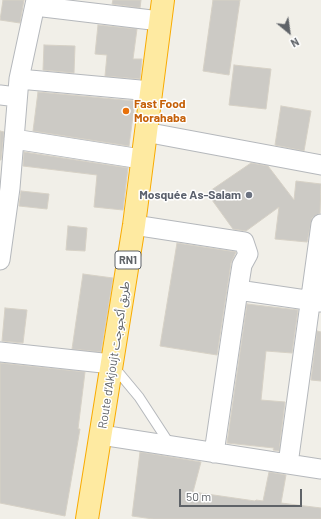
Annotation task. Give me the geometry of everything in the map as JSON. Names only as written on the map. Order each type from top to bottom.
[{"type":"highway","name":"Route d'Akjoujt طريق أكجوجت","points":[[87,519],[134,225],[141,159],[162,10]]},
{"type":"street","points":[[0,259],[10,188],[14,139],[12,90],[35,3],[162,10]]},
{"type":"street","points":[[12,90],[151,91]]},
{"type":"street","points":[[145,132],[321,165]]},
{"type":"street","points":[[14,139],[141,159]]},
{"type":"street","points":[[288,464],[316,301],[321,224]]},
{"type":"street","points":[[134,225],[244,242],[248,254],[242,265],[214,453]]},
{"type":"street","points":[[238,290],[316,301]]},
{"type":"street","points":[[0,352],[112,364]]},
{"type":"street","points":[[101,436],[321,469]]},
{"type":"lane","points":[[112,364],[139,397],[171,447]]},
{"type":"building","points":[[3,0],[24,0],[20,23],[0,20]]},
{"type":"building","points":[[113,0],[141,0],[140,8],[112,4]]},
{"type":"building","points":[[213,0],[240,0],[229,75],[203,71]]},
{"type":"building","points":[[98,25],[137,29],[133,59],[142,59],[140,79],[105,76],[107,55],[95,54]]},
{"type":"building","points":[[44,45],[75,46],[74,73],[43,70]]},
{"type":"building","points":[[234,65],[271,69],[266,109],[229,105]]},
{"type":"building","points":[[38,92],[135,101],[129,146],[33,131]]},
{"type":"building","points":[[281,106],[311,111],[304,151],[275,145]]},
{"type":"building","points":[[0,131],[4,132],[1,160],[0,160]]},
{"type":"building","points":[[24,152],[128,168],[123,210],[94,207],[97,175],[23,166]]},
{"type":"building","name":"Mosquée As-Salam","points":[[251,163],[268,166],[294,200],[296,181],[321,184],[320,213],[312,218],[307,242],[275,239],[279,207],[246,231],[233,229],[207,193]]},
{"type":"building","points":[[21,191],[49,194],[47,209],[19,206]]},
{"type":"building","points":[[68,226],[87,228],[85,251],[66,250]]},
{"type":"building","points":[[177,243],[236,252],[231,263],[217,355],[160,346]]},
{"type":"building","points":[[83,274],[113,278],[101,352],[72,349]]},
{"type":"building","points":[[247,304],[298,310],[292,353],[266,351],[261,400],[285,402],[279,451],[273,450],[274,448],[227,443]]},
{"type":"building","points":[[5,308],[27,310],[23,343],[2,341]]},
{"type":"building","points":[[317,331],[321,332],[321,381],[311,380]]},
{"type":"building","points":[[0,363],[85,372],[78,429],[80,429],[65,516],[0,503]]},
{"type":"building","points":[[140,452],[201,462],[193,492],[263,501],[269,472],[286,475],[281,503],[321,508],[321,519],[153,519],[132,516]]},
{"type":"place","name":"Fast Food Morahaba","points":[[126,111]]},
{"type":"place","name":"Mosquée As-Salam","points":[[249,195]]}]
